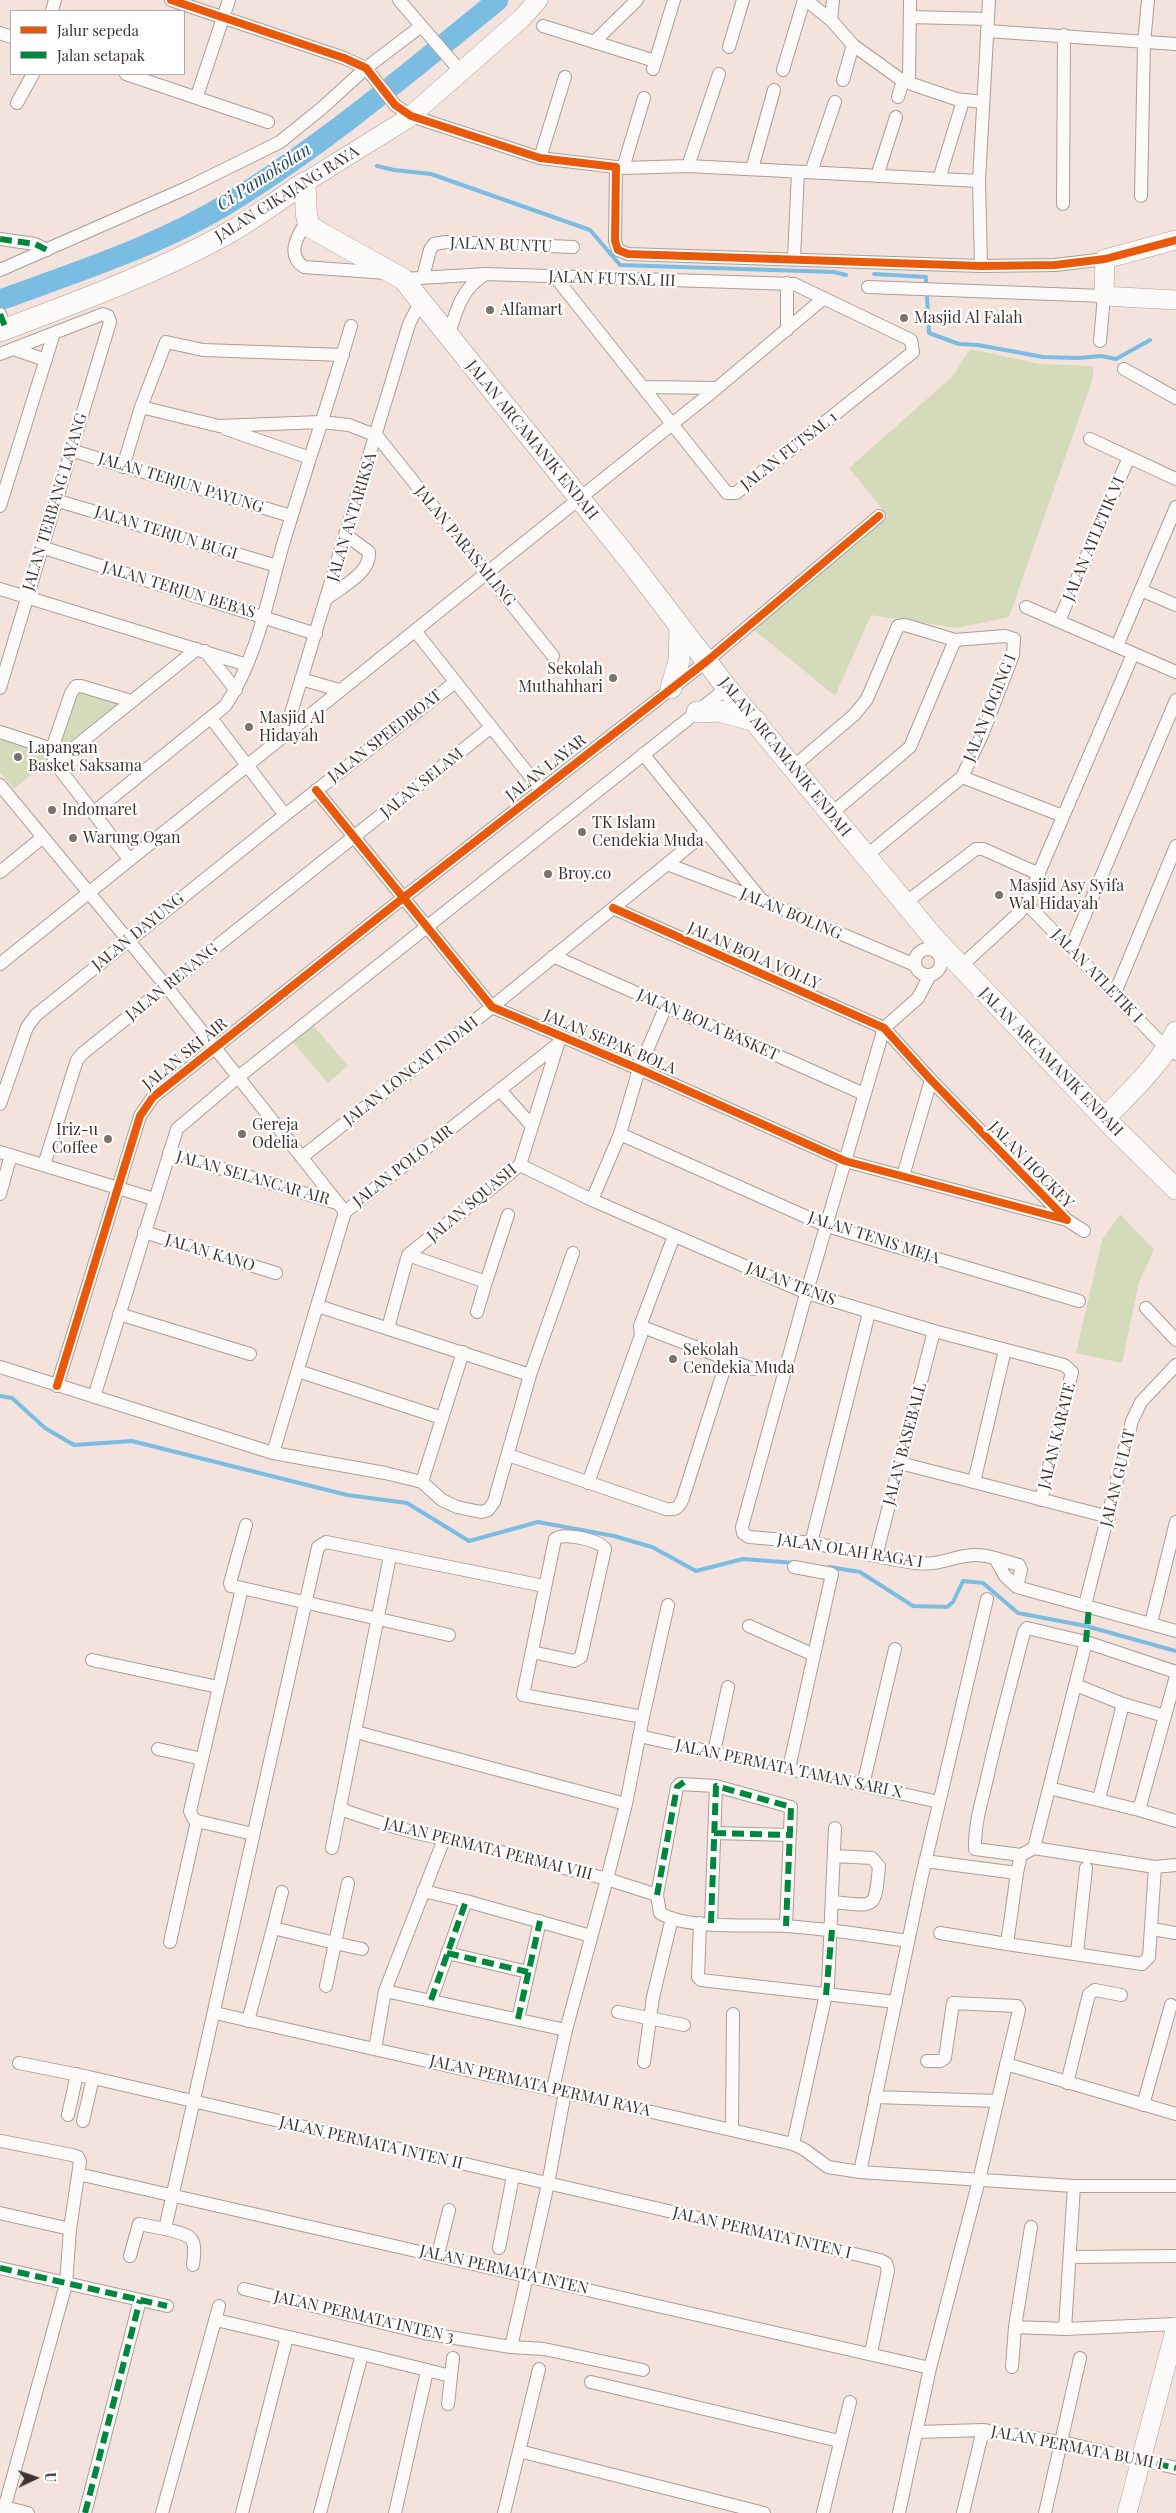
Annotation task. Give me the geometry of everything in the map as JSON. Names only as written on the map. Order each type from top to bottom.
[{"type":"main road","points":[[304,183],[307,192],[307,221]]},
{"type":"main road","name":"JALAN CIKAJANG RAYA","points":[[5,329],[110,288],[215,240],[304,183]]},
{"type":"main road","name":"JALAN ARCAMANIK ENDAH","points":[[307,221],[314,231],[413,276],[420,301],[630,561],[680,629],[727,688],[905,903],[945,968],[1104,1118],[1176,1189]]},
{"type":"main road","points":[[671,688],[679,661],[680,629]]},
{"type":"main road","points":[[697,712],[719,711],[756,721]]},
{"type":"main road","points":[[1104,1118],[1173,1045]]},
{"type":"street","points":[[171,0],[344,58],[370,73],[395,105],[411,116],[540,158],[620,168],[688,166],[980,181]]},
{"type":"street","points":[[197,96],[229,0]]},
{"type":"street","points":[[399,0],[455,66]]},
{"type":"street","name":"JALAN CIKAJANG RAYA","points":[[304,183],[411,116],[455,66],[522,18],[538,0]]},
{"type":"street","points":[[595,41],[637,0]]},
{"type":"street","points":[[543,26],[595,41],[654,65],[674,0]]},
{"type":"street","points":[[729,47],[744,0]]},
{"type":"street","points":[[783,70],[805,0],[831,20],[853,45],[906,82],[963,101],[983,102]]},
{"type":"street","points":[[831,20],[833,0]]},
{"type":"street","points":[[898,97],[906,82],[910,0]]},
{"type":"street","points":[[981,266],[980,181],[989,0]]},
{"type":"street","points":[[1141,196],[1144,43],[1148,0]]},
{"type":"street","points":[[910,17],[1064,35],[1144,43],[1176,44]]},
{"type":"street","points":[[0,270],[189,187],[280,142],[423,30]]},
{"type":"street","points":[[1063,204],[1064,35]]},
{"type":"street","points":[[842,80],[853,45]]},
{"type":"street","points":[[688,166],[718,74]]},
{"type":"street","points":[[17,103],[32,75]]},
{"type":"street","points":[[129,75],[197,96],[268,122]]},
{"type":"street","points":[[540,158],[565,77]]},
{"type":"street","points":[[752,169],[774,90]]},
{"type":"street","points":[[644,98],[620,168],[616,241],[618,250],[628,254],[794,258],[981,266],[1055,265],[1105,259],[1176,240]]},
{"type":"street","points":[[939,179],[963,101]]},
{"type":"street","points":[[811,172],[835,102]]},
{"type":"street","points":[[878,176],[896,118]]},
{"type":"street","points":[[794,258],[798,172]]},
{"type":"street","name":"JALAN FUTSAL III","points":[[307,221],[299,234],[293,252],[296,262],[304,267],[413,276],[486,274],[556,278],[791,284]]},
{"type":"street","points":[[0,239],[35,244],[47,250]]},
{"type":"street","name":"JALAN BUNTU","points":[[413,276],[434,244],[446,242],[572,247]]},
{"type":"street","points":[[1100,341],[1105,259]]},
{"type":"street","points":[[448,337],[464,292],[472,282],[486,274]]},
{"type":"street","points":[[556,278],[671,424]]},
{"type":"street","points":[[0,964],[285,733],[416,632],[717,388],[787,330],[824,298],[791,284],[787,330]]},
{"type":"street","points":[[868,287],[1176,300]]},
{"type":"street","name":"JALAN FUTSAL 1","points":[[671,424],[727,493],[736,493],[913,352],[914,346],[911,340],[824,298]]},
{"type":"street","name":"JALAN ANTARIKSA","points":[[285,733],[377,436],[409,324],[420,301]]},
{"type":"street","name":"JALAN TERBANG LAYANG","points":[[0,688],[110,322],[108,316],[103,314],[54,332]]},
{"type":"street","points":[[94,812],[226,706],[236,690],[247,665],[291,516],[351,326]]},
{"type":"street","points":[[0,506],[54,332],[5,329]]},
{"type":"street","points":[[0,354],[5,329]]},
{"type":"street","points":[[5,329],[46,360]]},
{"type":"street","points":[[123,467],[141,407],[166,342],[203,350],[342,354]]},
{"type":"street","points":[[1124,369],[1176,398]]},
{"type":"street","points":[[643,387],[717,388]]},
{"type":"street","points":[[141,407],[219,426],[310,458]]},
{"type":"street","points":[[219,426],[321,422],[348,425],[377,436]]},
{"type":"street","name":"JALAN PARASAILING","points":[[377,436],[553,656]]},
{"type":"street","points":[[1090,439],[1176,479]]},
{"type":"street","name":"JALAN TERJUN PAYUNG","points":[[70,450],[291,516]]},
{"type":"street","name":"JALAN ATLETIK VI","points":[[1059,621],[1129,457]]},
{"type":"street","name":"JALAN TERJUN BUGI","points":[[55,500],[277,566]]},
{"type":"street","points":[[1117,646],[1141,590],[1170,537],[1176,506]]},
{"type":"street","name":"JALAN LAYAR","points":[[403,898],[707,661],[879,516]]},
{"type":"street","points":[[326,599],[365,569],[370,561],[368,552],[346,535]]},
{"type":"street","name":"JALAN TERJUN BEBAS","points":[[41,547],[316,634]]},
{"type":"street","points":[[0,589],[247,665]]},
{"type":"street","points":[[1141,590],[1176,605]]},
{"type":"street","points":[[1026,607],[1176,672]]},
{"type":"street","points":[[793,766],[854,715],[867,699],[898,626],[905,625],[955,640],[910,747],[832,813]]},
{"type":"street","points":[[416,632],[454,683],[541,790]]},
{"type":"street","name":"JALAN JOGING I","points":[[866,856],[962,777],[982,735],[1013,655],[1014,639],[1005,636],[955,640]]},
{"type":"street","points":[[201,650],[236,690]]},
{"type":"street","points":[[55,762],[131,701],[201,650]]},
{"type":"street","points":[[807,1293],[864,1094],[888,1026],[918,998],[945,968],[1019,913],[1026,903],[1133,654]]},
{"type":"street","points":[[301,679],[339,690]]},
{"type":"street","name":"JALAN SPEEDBOAT","points":[[316,790],[454,683]]},
{"type":"street","points":[[130,859],[55,762],[52,749],[71,693],[76,686],[131,701]]},
{"type":"street","points":[[94,1398],[177,1129],[237,1078],[727,688]]},
{"type":"street","points":[[1071,948],[1176,700]]},
{"type":"street","points":[[210,718],[285,815]]},
{"type":"street","name":"JALAN SELAM","points":[[354,838],[490,728]]},
{"type":"street","points":[[0,732],[52,749]]},
{"type":"street","points":[[643,754],[705,833],[762,900]]},
{"type":"street","name":"JALAN JOGING I","points":[[962,777],[1063,816]]},
{"type":"street","points":[[0,786],[166,986],[341,1208]]},
{"type":"street","name":"JALAN DAYUNG","points":[[0,1104],[27,1026],[32,1020],[128,940],[316,790]]},
{"type":"street","name":"JALAN SEPAK BOLA","points":[[316,790],[492,1008],[560,1040],[639,1069],[845,1161]]},
{"type":"street","name":"JALAN LONCAT INDAH","points":[[302,1157],[492,1008],[705,833]]},
{"type":"street","points":[[0,872],[43,837]]},
{"type":"street","name":"JALAN RENANG","points":[[44,1165],[77,1060],[166,986],[354,838]]},
{"type":"street","points":[[1115,993],[1176,846]]},
{"type":"street","points":[[905,903],[976,849],[983,849],[1039,874]]},
{"type":"street","name":"JALAN BOLING","points":[[667,864],[762,900],[915,965],[920,973],[945,968]]},
{"type":"street","name":"JALAN SKI AIR","points":[[57,1386],[145,1105],[403,898]]},
{"type":"street","name":"JALAN ATLETIK I","points":[[1026,903],[1115,993],[1173,1045]]},
{"type":"street","name":"JALAN BOLA VOLLY","points":[[613,908],[888,1026]]},
{"type":"street","points":[[915,965],[917,954],[929,943]]},
{"type":"street","name":"JALAN BOLA BASKET","points":[[553,956],[864,1094]]},
{"type":"street","points":[[592,1200],[620,1134],[639,1069],[666,1006]]},
{"type":"street","name":"JALAN HOCKEY","points":[[888,1026],[931,1080],[1067,1220],[1084,1231]]},
{"type":"street","name":"JALAN POLO AIR","points":[[273,1453],[318,1306],[341,1208],[500,1090],[560,1040]]},
{"type":"street","name":"JALAN SQUASH","points":[[408,1255],[520,1165],[560,1040]]},
{"type":"street","points":[[903,1176],[931,1080]]},
{"type":"street","points":[[500,1090],[532,1126]]},
{"type":"street","name":"JALAN TENIS MEJA","points":[[620,1134],[827,1226],[1079,1301]]},
{"type":"street","name":"JALAN SELANCAR AIR","points":[[169,1153],[341,1208]]},
{"type":"street","points":[[0,1194],[5,1154],[154,1199]]},
{"type":"street","name":"JALAN HOCKEY","points":[[845,1161],[1067,1220]]},
{"type":"street","name":"JALAN TENIS","points":[[520,1165],[592,1200],[807,1293],[869,1313],[1064,1365],[1072,1372]]},
{"type":"street","points":[[477,1312],[508,1215]]},
{"type":"street","name":"JALAN KANO","points":[[144,1232],[276,1273]]},
{"type":"street","points":[[588,1483],[677,1237]]},
{"type":"street","points":[[0,1367],[273,1453],[385,1473],[422,1482],[442,1500],[457,1507],[481,1512],[488,1510],[494,1502],[530,1375],[573,1253]]},
{"type":"street","points":[[388,1328],[408,1255],[486,1282]]},
{"type":"street","name":"JALAN OLAH RAGA I","points":[[807,1293],[742,1527],[743,1533],[749,1537],[811,1543],[918,1564],[945,1562],[966,1554],[979,1554],[1019,1565],[1021,1570],[1017,1587]]},
{"type":"street","points":[[318,1306],[530,1375]]},
{"type":"street","points":[[1146,1308],[1176,1340]]},
{"type":"street","points":[[811,1543],[869,1313]]},
{"type":"street","points":[[119,1314],[250,1354]]},
{"type":"street","points":[[642,1330],[753,1369]]},
{"type":"street","name":"JALAN BASEBALL","points":[[876,1556],[934,1331]]},
{"type":"street","points":[[974,1482],[1006,1350]]},
{"type":"street","points":[[422,1482],[463,1352]]},
{"type":"street","points":[[508,1455],[666,1509],[675,1510],[680,1506],[727,1360]]},
{"type":"street","name":"JALAN GULAT","points":[[1085,1605],[1136,1410],[1141,1402],[1176,1365]]},
{"type":"street","points":[[298,1371],[442,1418]]},
{"type":"street","name":"JALAN KARATE","points":[[1041,1500],[1072,1372]]},
{"type":"street","points":[[900,1463],[1109,1517]]},
{"type":"street","points":[[1151,1623],[1176,1522]]},
{"type":"street","points":[[246,1525],[230,1583],[231,1586],[449,1635]]},
{"type":"street","points":[[532,1652],[574,1661],[581,1657],[605,1549],[601,1543],[564,1535],[555,1538],[523,1695],[642,1717]]},
{"type":"street","points":[[165,2230],[215,2014],[253,1834],[268,1777],[318,1547],[326,1542],[544,1586]]},
{"type":"street","points":[[332,1848],[380,1618],[390,1556]]},
{"type":"street","points":[[995,1558],[1005,1576],[1017,1587],[1176,1631]]},
{"type":"street","points":[[789,1768],[832,1574],[794,1567]]},
{"type":"street","points":[[242,1588],[190,1811],[193,1818],[197,1821],[253,1834]]},
{"type":"street","points":[[860,2172],[925,1861],[960,1706],[987,1599]]},
{"type":"street","points":[[511,2347],[548,2184],[566,2030],[626,1804],[642,1717],[668,1605]]},
{"type":"street","points":[[749,1626],[814,1655]]},
{"type":"street","points":[[963,1866],[975,1849],[978,1817],[1024,1632],[1027,1628],[1086,1642],[1176,1672]]},
{"type":"street","points":[[1034,1848],[1086,1642]]},
{"type":"street","points":[[863,1786],[895,1649]]},
{"type":"street","points":[[92,1660],[218,1687]]},
{"type":"street","points":[[1140,1810],[1176,1676]]},
{"type":"street","points":[[1076,1685],[1123,1704],[1165,1716]]},
{"type":"street","points":[[714,1752],[728,1687]]},
{"type":"street","points":[[1099,1799],[1123,1704]]},
{"type":"street","points":[[356,1732],[626,1804]]},
{"type":"street","name":"JALAN PERMATA TAMAN SARI X","points":[[639,1736],[939,1802]]},
{"type":"street","points":[[158,1749],[202,1759]]},
{"type":"street","points":[[786,1926],[791,1811],[788,1805],[716,1786],[684,1782],[677,1787],[657,1895],[660,1913],[672,1918],[705,1923],[832,1930],[908,1941]]},
{"type":"street","points":[[716,1786],[714,1833],[698,1977],[701,1980],[896,2002]]},
{"type":"street","points":[[1049,1788],[1099,1799],[1176,1820]]},
{"type":"street","name":"JALAN PERMATA PERMAI VIII","points":[[340,1809],[402,1830],[607,1879],[657,1895]]},
{"type":"street","points":[[170,1942],[197,1821]]},
{"type":"street","points":[[793,2144],[826,1995],[832,1930],[835,1828]]},
{"type":"street","points":[[714,1833],[790,1835]]},
{"type":"street","points":[[375,2049],[385,1991],[444,1839]]},
{"type":"street","points":[[975,1849],[1021,1855],[1034,1848],[1155,1867],[1176,1865]]},
{"type":"street","points":[[1007,1944],[1021,1855]]},
{"type":"street","points":[[833,1902],[867,1905],[874,1902],[877,1896],[879,1866],[872,1858],[834,1856]]},
{"type":"street","points":[[925,1861],[1017,1873]]},
{"type":"street","points":[[940,1933],[1142,1964],[1149,1958],[1155,1867]]},
{"type":"street","points":[[1077,1953],[1086,1868]]},
{"type":"street","points":[[326,1986],[348,1883]]},
{"type":"street","points":[[423,1891],[466,1900],[591,1936]]},
{"type":"street","points":[[248,2021],[282,1892]]},
{"type":"street","points":[[431,2000],[466,1900]]},
{"type":"street","points":[[644,2062],[650,2017],[672,1918]]},
{"type":"street","points":[[518,2019],[540,1921]]},
{"type":"street","points":[[273,1928],[362,1949]]},
{"type":"street","points":[[1152,1929],[1176,1933]]},
{"type":"street","points":[[447,1953],[528,1972]]},
{"type":"street","points":[[1066,2083],[1088,1994],[1095,1990],[1121,1995]]},
{"type":"street","points":[[385,1991],[566,2030]]},
{"type":"street","points":[[899,2513],[930,2368],[979,2180],[1019,2010],[1014,2005],[954,2003],[945,2058],[940,2061],[927,2061]]},
{"type":"street","points":[[1143,2105],[1171,2005]]},
{"type":"street","points":[[618,2012],[684,2025]]},
{"type":"street","name":"JALAN PERMATA PERMAI RAYA","points":[[215,2014],[793,2144],[805,2150],[828,2167],[860,2172],[1074,2186],[1176,2186]]},
{"type":"street","points":[[732,2129],[733,2014]]},
{"type":"street","name":"JALAN PERMATA INTEN II","points":[[20,2064],[77,2074],[548,2184]]},
{"type":"street","points":[[1006,2064],[1176,2114]]},
{"type":"street","points":[[68,2115],[77,2074]]},
{"type":"street","points":[[83,2121],[93,2078]]},
{"type":"street","points":[[876,2097],[997,2101]]},
{"type":"street","points":[[1,2141],[78,2157],[80,2162],[70,2229],[66,2284],[2,2508],[28,2513]]},
{"type":"street","name":"JALAN PERMATA INTEN","points":[[78,2174],[438,2254],[930,2368]]},
{"type":"street","points":[[500,2248],[513,2176]]},
{"type":"street","name":"JALAN PERMATA INTEN I","points":[[548,2184],[880,2260],[886,2264],[888,2270],[871,2353]]},
{"type":"street","points":[[1065,2328],[1074,2186]]},
{"type":"street","points":[[438,2254],[449,2210]]},
{"type":"street","points":[[0,2213],[70,2229]]},
{"type":"street","points":[[130,2256],[139,2224],[189,2236],[193,2240],[195,2248],[192,2265]]},
{"type":"street","points":[[1012,2366],[1015,2327],[1031,2227]]},
{"type":"street","points":[[1070,2257],[1176,2256]]},
{"type":"street","points":[[0,2268],[167,2306]]},
{"type":"street","name":"JALAN PERMATA INTEN 3","points":[[244,2289],[424,2333],[511,2347],[544,2349],[643,2370]]},
{"type":"street","points":[[84,2513],[140,2300]]},
{"type":"street","points":[[162,2513],[219,2306]]},
{"type":"street","points":[[216,2320],[450,2376]]},
{"type":"street","points":[[1015,2327],[1176,2326],[1139,2460],[1127,2513]]},
{"type":"street","points":[[242,2513],[287,2337]]},
{"type":"street","points":[[320,2513],[362,2354]]},
{"type":"street","points":[[448,2404],[453,2358]]},
{"type":"street","points":[[1045,2513],[1080,2358]]},
{"type":"street","points":[[504,2513],[539,2369]]},
{"type":"street","points":[[395,2513],[427,2370]]},
{"type":"street","points":[[591,2382],[839,2442]]},
{"type":"street","points":[[823,2513],[850,2402]]},
{"type":"street","points":[[963,2513],[983,2430]]},
{"type":"street","name":"JALAN PERMATA BUMI I","points":[[917,2432],[983,2430],[1060,2442],[1176,2468]]},
{"type":"street","points":[[519,2451],[625,2476],[764,2513]]},
{"type":"green space","points":[[970,349],[1040,364],[1093,366],[1093,378],[1009,617],[957,628],[871,615],[835,696],[752,628],[888,516],[849,468],[953,376]]},
{"type":"green space","points":[[76,692],[119,704],[60,749],[58,747]]},
{"type":"green space","name":"Lapangan Basket Saksama","points":[[0,737],[38,751],[49,759],[14,789],[0,772]]},
{"type":"green space","points":[[312,1024],[348,1066],[328,1083],[292,1041]]},
{"type":"green space","points":[[1120,1214],[1154,1250],[1139,1282],[1122,1363],[1076,1353],[1102,1240]]},
{"type":"waterway","name":"Ci Pamokolan","points":[[0,300],[89,268],[148,244],[205,217],[232,201],[302,155],[401,79],[498,0]]},
{"type":"waterway","points":[[377,166],[431,174],[590,230],[620,265],[834,272],[846,275]]},
{"type":"waterway","points":[[874,274],[926,277],[926,282]]},
{"type":"waterway","points":[[927,296],[929,333],[959,344],[978,345],[1043,357],[1078,358],[1101,356],[1116,359],[1150,340]]},
{"type":"waterway","points":[[0,1396],[12,1398],[45,1428],[74,1445],[132,1441],[347,1495],[407,1503],[469,1541],[538,1522],[614,1536],[652,1547],[696,1571],[743,1559],[795,1563]]},
{"type":"waterway","points":[[829,1567],[860,1572],[913,1606],[947,1607],[953,1602],[963,1581],[983,1583],[1018,1613],[1086,1626],[1176,1651]]},
{"type":"marked path","points":[[0,239],[35,244],[47,250]]},
{"type":"marked path","points":[[0,314],[6,329]]},
{"type":"marked path","points":[[1086,1642],[1089,1606]]},
{"type":"marked path","points":[[657,1895],[677,1787],[684,1782]]},
{"type":"marked path","points":[[711,1923],[716,1786],[791,1807],[786,1926]]},
{"type":"marked path","points":[[714,1833],[790,1835]]},
{"type":"marked path","points":[[431,2000],[466,1901]]},
{"type":"marked path","points":[[518,2019],[540,1921]]},
{"type":"marked path","points":[[826,1995],[832,1930]]},
{"type":"marked path","points":[[447,1953],[528,1972]]},
{"type":"marked path","points":[[0,2268],[167,2306]]},
{"type":"marked path","points":[[85,2513],[140,2300]]},
{"type":"marked path","points":[[1139,2460],[1176,2468]]},
{"type":"cycle path","points":[[171,0],[344,58],[366,68],[395,105],[411,116],[540,158],[616,167],[615,241],[618,250],[628,254],[981,266],[1055,265],[1105,259],[1176,240]]},
{"type":"cycle path","points":[[57,1386],[140,1116],[153,1097],[403,898],[707,661],[879,516]]},
{"type":"cycle path","points":[[316,790],[492,1007],[639,1069],[845,1161],[1067,1220],[931,1080],[884,1028],[613,908]]},
{"type":"place","name":"Alfamart","points":[[490,310]]},
{"type":"place","name":"Masjid Al Falah","points":[[904,318]]},
{"type":"place","name":"Sekolah Muthahhari","points":[[613,678]]},
{"type":"place","name":"Masjid Al Hidayah","points":[[249,727]]},
{"type":"place","name":"Lapangan Basket Saksama","points":[[18,757]]},
{"type":"place","name":"Indomaret","points":[[52,810]]},
{"type":"place","name":"TK Islam Cendekia Muda","points":[[582,832]]},
{"type":"place","name":"Warung Ogan","points":[[73,838]]},
{"type":"place","name":"Broy.co","points":[[548,874]]},
{"type":"place","name":"Masjid Asy Syifa Wal Hidayah","points":[[999,895]]},
{"type":"place","name":"Gereja Odelia","points":[[242,1134]]},
{"type":"place","name":"Iriz-u Coffee","points":[[108,1139]]},
{"type":"place","name":"Sekolah Cendekia Muda","points":[[673,1359]]}]
